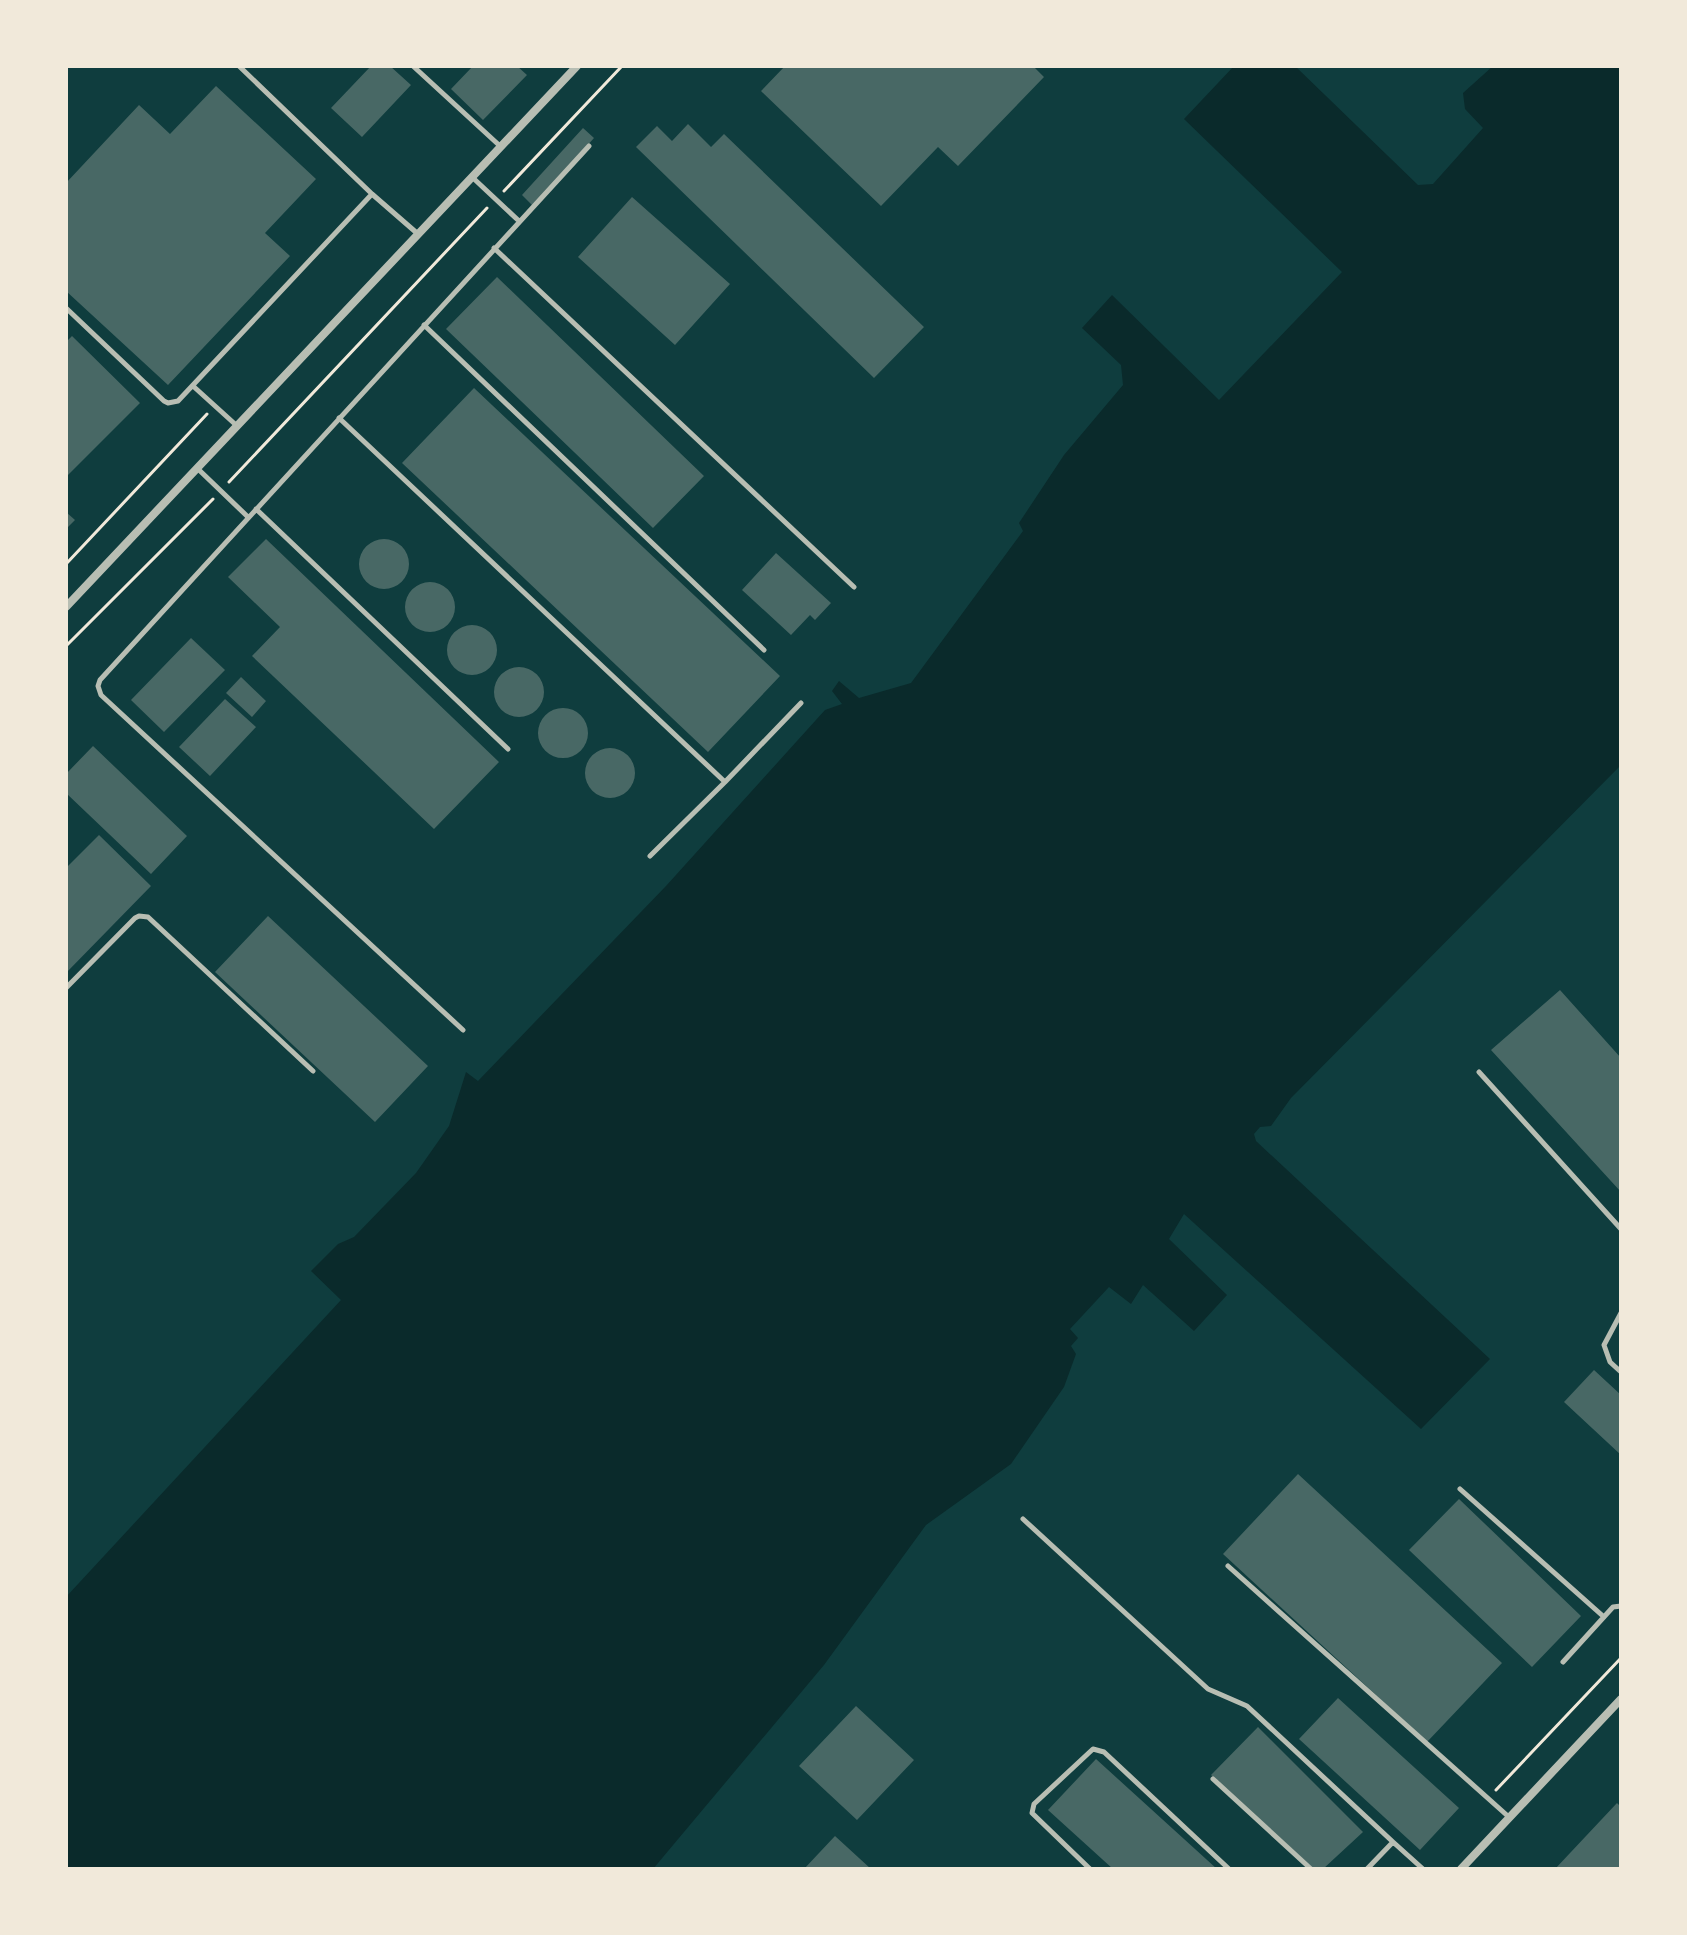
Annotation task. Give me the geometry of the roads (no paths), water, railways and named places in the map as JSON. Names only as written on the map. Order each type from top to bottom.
[{"type":"street","points":[[66,607],[574,67]]},
{"type":"street","points":[[1461,1869],[1621,1699]]},
{"type":"lane","points":[[239,66],[418,234]]},
{"type":"lane","points":[[413,66],[500,147]]},
{"type":"lane","points":[[463,1030],[99,690],[100,680],[589,146]]},
{"type":"lane","points":[[472,177],[519,221]]},
{"type":"lane","points":[[66,308],[164,401],[178,401],[372,194]]},
{"type":"lane","points":[[494,248],[854,587]]},
{"type":"lane","points":[[424,325],[764,650]]},
{"type":"lane","points":[[193,386],[237,426]]},
{"type":"lane","points":[[339,418],[725,782]]},
{"type":"lane","points":[[196,467],[248,517]]},
{"type":"lane","points":[[256,509],[508,749]]},
{"type":"lane","points":[[650,856],[801,703]]},
{"type":"lane","points":[[66,988],[135,918],[148,917],[313,1071]]},
{"type":"lane","points":[[1479,1072],[1621,1229]]},
{"type":"lane","points":[[1621,1313],[1604,1345],[1610,1362],[1621,1372]]},
{"type":"lane","points":[[1460,1489],[1604,1617]]},
{"type":"lane","points":[[1023,1519],[1208,1689],[1247,1706],[1423,1869]]},
{"type":"lane","points":[[1228,1566],[1510,1818]]},
{"type":"lane","points":[[1563,1662],[1613,1607],[1621,1606]]},
{"type":"lane","points":[[1090,1869],[1032,1813],[1034,1804],[1089,1751],[1099,1749],[1229,1869]]},
{"type":"lane","points":[[1213,1779],[1311,1869]]},
{"type":"lane","points":[[1367,1869],[1393,1842]]},
{"type":"water","points":[[1234,66],[1295,66],[1418,185],[1433,184],[1483,128],[1465,109],[1463,93],[1493,66],[1621,66],[1621,765],[1291,1098],[1271,1126],[1260,1127],[1254,1134],[1256,1141],[1490,1359],[1421,1429],[1184,1214],[1169,1239],[1227,1295],[1194,1331],[1143,1285],[1131,1304],[1109,1287],[1070,1329],[1078,1338],[1071,1346],[1076,1354],[1064,1387],[1011,1464],[926,1525],[824,1665],[653,1869],[66,1869],[66,1597],[341,1300],[311,1271],[338,1244],[354,1237],[416,1173],[449,1126],[466,1072],[478,1081],[666,886],[825,710],[842,704],[832,691],[839,681],[859,698],[911,683],[1023,531],[1019,523],[1064,455],[1123,385],[1121,365],[1082,328],[1112,295],[1219,400],[1342,272],[1184,119]]}]
